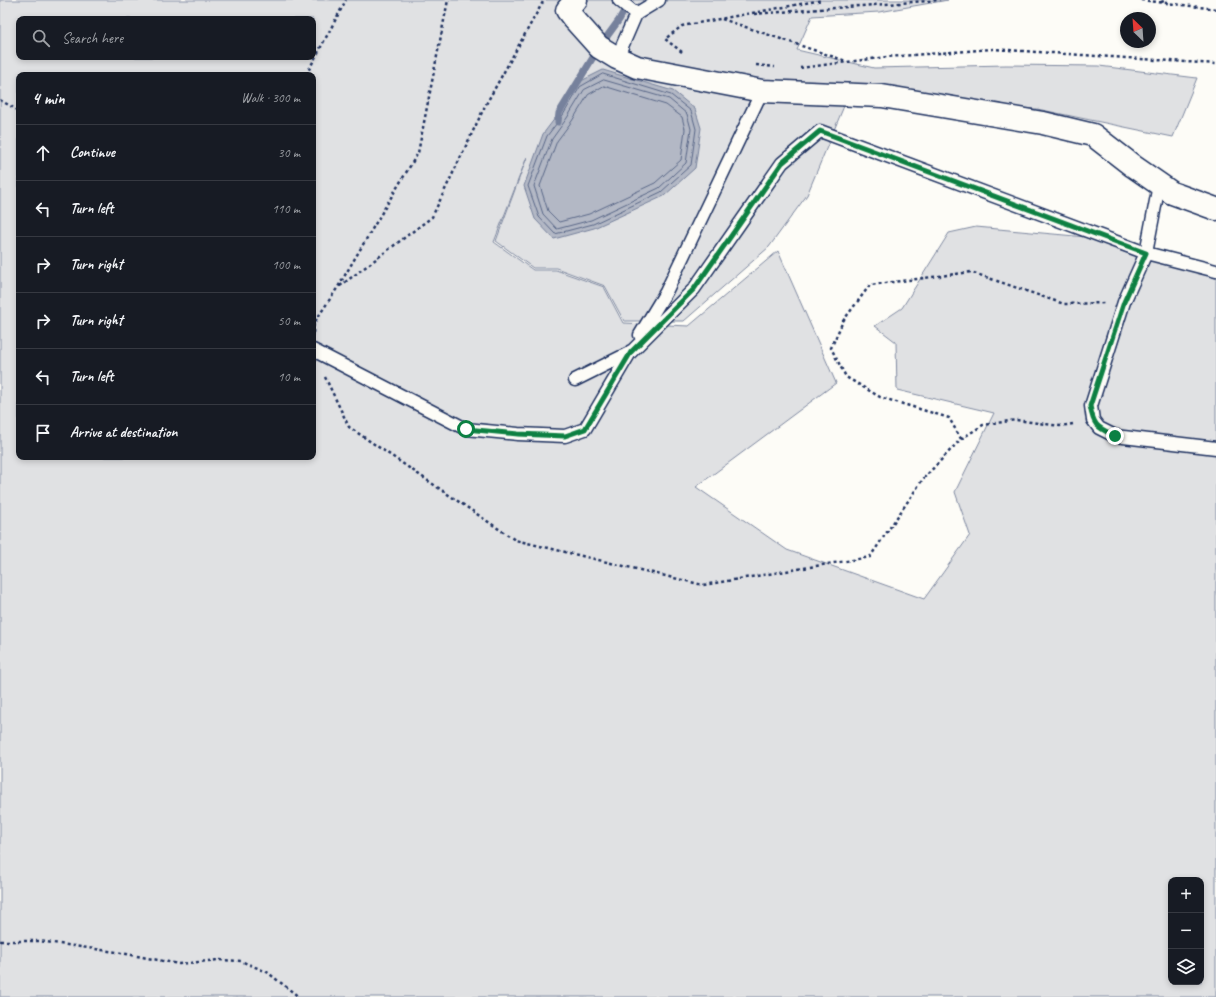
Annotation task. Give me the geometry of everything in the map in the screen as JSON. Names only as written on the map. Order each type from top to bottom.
[{"type":"street","points":[[576,0],[567,10],[573,18],[599,47],[636,68],[762,91],[882,96],[1043,123],[1093,135],[1172,194],[1216,209]]},
{"type":"lane","points":[[619,0],[636,14]]},
{"type":"lane","points":[[617,58],[636,14],[659,0]]},
{"type":"lane","points":[[316,352],[466,429],[518,434],[565,436],[585,429],[666,292],[762,91]]},
{"type":"lane","points":[[574,380],[631,352],[694,289],[782,163],[820,131],[1146,253],[1216,272]]},
{"type":"lane","points":[[1159,184],[1146,253],[1124,302],[1090,406],[1093,420],[1099,428],[1115,436],[1216,448]]},
{"type":"path","points":[[316,56],[346,0]]},
{"type":"path","points":[[316,320],[338,287],[418,154],[448,0]]},
{"type":"path","points":[[338,287],[432,217],[485,106],[544,0]]},
{"type":"path","points":[[683,53],[665,38],[682,26],[822,0]]},
{"type":"path","points":[[741,15],[940,0]]},
{"type":"path","points":[[1141,0],[1216,9]]},
{"type":"path","points":[[1161,2],[1167,0]]},
{"type":"path","points":[[721,19],[849,62]]},
{"type":"path","points":[[800,68],[887,57],[993,49],[1216,64]]},
{"type":"path","points":[[308,72],[314,60]]},
{"type":"path","points":[[755,65],[778,67]]},
{"type":"path","points":[[0,100],[16,109]]},
{"type":"path","points":[[961,439],[949,418],[880,397],[846,377],[831,348],[843,321],[870,285],[971,272],[1064,304],[1124,302]]},
{"type":"path","points":[[323,373],[349,427],[515,540],[703,586],[870,557],[923,479],[961,439],[983,425],[1016,420],[1060,426],[1073,424],[1082,419],[1090,406]]},
{"type":"path","points":[[0,941],[39,941],[116,952],[178,964],[218,960],[241,961],[267,972],[299,997]]},
{"type":"shaded area","points":[[0,0],[948,0],[879,12],[812,16],[797,50],[874,68],[1006,65],[1099,66],[1197,78],[1173,137],[1037,109],[911,102],[844,106],[807,195],[769,247],[684,321],[624,321],[605,286],[556,268],[533,268],[496,241],[527,157],[494,242],[533,270],[556,270],[604,287],[623,323],[689,326],[778,251],[836,383],[696,487],[787,550],[924,599],[970,535],[955,492],[994,413],[897,390],[896,342],[875,326],[902,308],[949,233],[976,227],[1097,238],[1216,275],[1216,997],[0,997]]},
{"type":"water","points":[[603,70],[673,91],[695,109],[701,128],[695,168],[664,196],[594,228],[554,239],[535,219],[524,186],[543,134],[559,113],[577,83]]},
{"type":"waterway","points":[[558,122],[559,113],[600,46],[619,20],[630,0]]},
{"type":"route","points":[[466,429],[518,434],[565,436],[585,429],[631,352],[694,289],[782,163],[820,131],[1146,253],[1124,302],[1090,406],[1093,420],[1099,428],[1115,436]]}]
